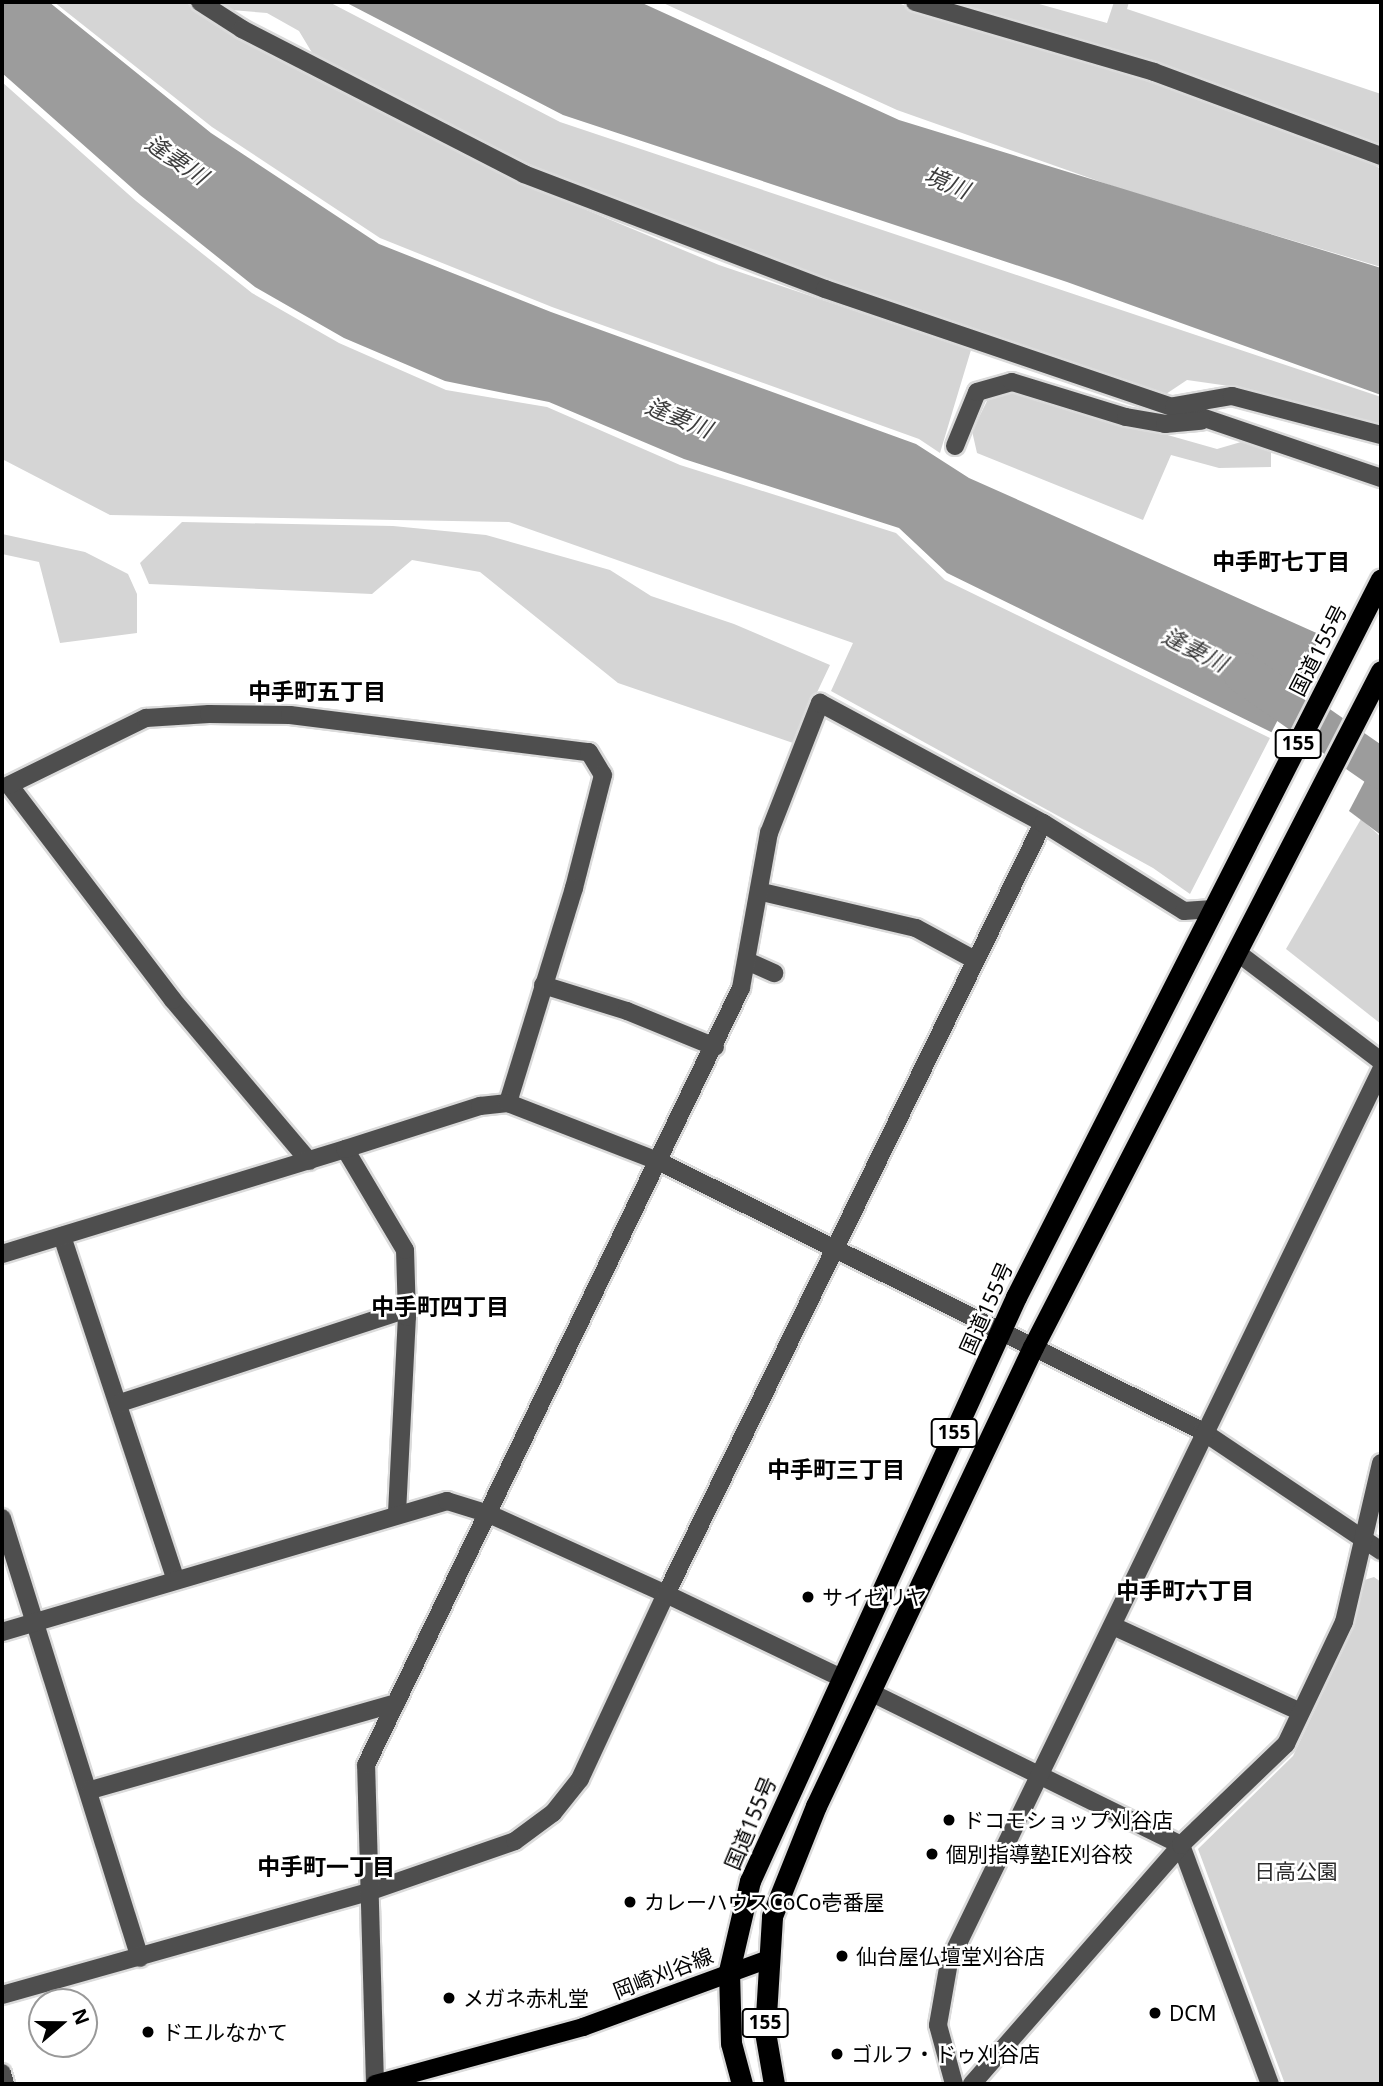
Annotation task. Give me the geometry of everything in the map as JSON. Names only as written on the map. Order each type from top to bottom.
[{"type":"highway","name":"国道155号","points":[[742,2084],[731,2043],[729,1971],[750,1881],[841,1678],[1089,1148],[1381,579]]},
{"type":"highway","name":"155","points":[[774,2084],[765,2032],[766,1960],[772,1916],[816,1806],[1033,1348],[1381,671]]},
{"type":"main road","name":"岡崎刈谷線","points":[[375,2084],[583,2027],[729,1971],[766,1960]]},
{"type":"street","points":[[200,2],[242,29],[524,174],[825,289],[1381,478]]},
{"type":"street","points":[[915,2],[1154,72],[1381,156]]},
{"type":"street","points":[[955,446],[977,392],[1012,382],[1126,417],[1165,424],[1208,420]]},
{"type":"street","points":[[1170,407],[1232,396],[1381,435]]},
{"type":"street","points":[[375,2084],[366,1765],[660,1162],[741,988],[762,892],[769,833],[820,704],[1043,823],[1184,911],[1213,909]]},
{"type":"street","points":[[309,1161],[173,1000],[5,780],[146,718],[209,714],[290,715],[589,752],[603,775],[575,888],[508,1104]]},
{"type":"street","points":[[2,1995],[371,1891],[515,1841],[553,1813],[580,1779],[666,1594],[1043,823]]},
{"type":"street","points":[[762,892],[916,928],[975,960]]},
{"type":"street","points":[[1242,943],[1381,1061]]},
{"type":"street","points":[[747,961],[774,973]]},
{"type":"street","points":[[543,985],[627,1011],[715,1047]]},
{"type":"street","points":[[954,2084],[938,2025],[949,1962],[1113,1626],[1202,1431],[1381,1070]]},
{"type":"street","points":[[2,1254],[480,1106],[508,1104],[660,1162],[1202,1431],[1381,1551]]},
{"type":"street","points":[[345,1149],[405,1250],[397,1513]]},
{"type":"street","points":[[62,1236],[120,1403],[176,1580]]},
{"type":"street","points":[[120,1403],[405,1311]]},
{"type":"street","points":[[972,2084],[1181,1845],[1286,1744],[1299,1711],[1344,1622],[1361,1537],[1381,1463]]},
{"type":"street","points":[[2,1632],[397,1513],[447,1501],[489,1514],[666,1594],[841,1678]]},
{"type":"street","points":[[2,1518],[33,1622],[91,1790],[140,1958]]},
{"type":"street","points":[[1113,1626],[1299,1711]]},
{"type":"street","points":[[870,1692],[1181,1845],[1270,2084]]},
{"type":"street","points":[[91,1790],[396,1703]]},
{"type":"street","points":[[2,2073],[5,2084]]},
{"type":"green space","points":[[54,2],[185,2],[240,37],[522,183],[719,265],[971,350],[940,453],[919,439],[552,307],[380,238],[212,127]]},
{"type":"green space","points":[[218,2],[329,2],[560,122],[1381,397],[1381,427],[1236,387],[1187,380],[1160,398],[817,276],[525,165],[314,56],[299,31],[267,13],[231,10]]},
{"type":"green space","points":[[661,2],[896,2],[948,23],[1153,79],[1347,150],[1381,169],[1381,267],[1118,188],[897,110]]},
{"type":"green space","points":[[930,2],[1032,2],[1107,23],[1114,2],[1129,2],[1127,9],[1381,94],[1381,147]]},
{"type":"green space","points":[[2,82],[136,201],[252,293],[339,343],[446,390],[547,407],[680,465],[896,533],[945,580],[1270,738],[1190,894],[1153,868],[831,691],[853,643],[509,522],[110,515],[2,459]]},
{"type":"green space","points":[[1016,392],[1217,449],[1241,442],[1271,450],[1271,467],[1219,468],[1171,455],[1143,520],[977,453],[972,431],[988,399]]},
{"type":"green space","points":[[182,522],[393,526],[486,535],[610,570],[651,596],[734,624],[830,665],[793,743],[618,683],[480,572],[412,560],[372,594],[149,584],[140,563]]},
{"type":"green space","points":[[2,534],[85,552],[128,574],[137,594],[137,633],[60,643],[39,562],[2,554]]},
{"type":"green space","points":[[1361,819],[1381,837],[1381,1024],[1286,949]]},
{"type":"green space","name":"日高公園","points":[[1374,1577],[1381,1582],[1381,2084],[1285,2084],[1198,1849],[1293,1756],[1355,1624],[1358,1582]]},
{"type":"water","points":[[2,2],[49,2],[211,133],[379,244],[551,312],[916,444],[969,478],[1321,635],[1273,733],[947,573],[899,528],[684,459],[549,402],[445,381],[344,338],[255,287],[140,195],[2,73]]},
{"type":"water","name":"境川","points":[[345,2],[640,2],[899,120],[1381,268],[1381,395],[1067,282],[563,115]]},
{"type":"water","points":[[1381,750],[1381,835],[1349,811]]},
{"type":"pier","points":[[1323,633],[1276,734],[1270,735]]},
{"type":"waterway","name":"逢妻川","points":[[1243,673],[1381,769]]},
{"type":"place","name":"サイゼリヤ","points":[[808,1597]]},
{"type":"place","name":"ドコモショップ刈谷店","points":[[949,1820]]},
{"type":"place","name":"個別指導塾IE刈谷校","points":[[932,1854]]},
{"type":"place","name":"カレーハウスCoCo壱番屋","points":[[630,1902]]},
{"type":"place","name":"仙台屋仏壇堂刈谷店","points":[[842,1956]]},
{"type":"place","name":"メガネ赤札堂","points":[[449,1998]]},
{"type":"place","name":"DCM","points":[[1155,2013]]},
{"type":"place","name":"ドエルなかて","points":[[148,2032]]},
{"type":"place","name":"ゴルフ・ドゥ刈谷店","points":[[837,2054]]},
{"type":"district","name":"中手町七丁目","points":[[1281,561]]},
{"type":"district","name":"中手町五丁目","points":[[317,691]]},
{"type":"district","name":"中手町四丁目","points":[[440,1306]]},
{"type":"district","name":"中手町三丁目","points":[[836,1469]]},
{"type":"district","name":"中手町六丁目","points":[[1185,1590]]},
{"type":"district","name":"中手町一丁目","points":[[326,1866]]}]
